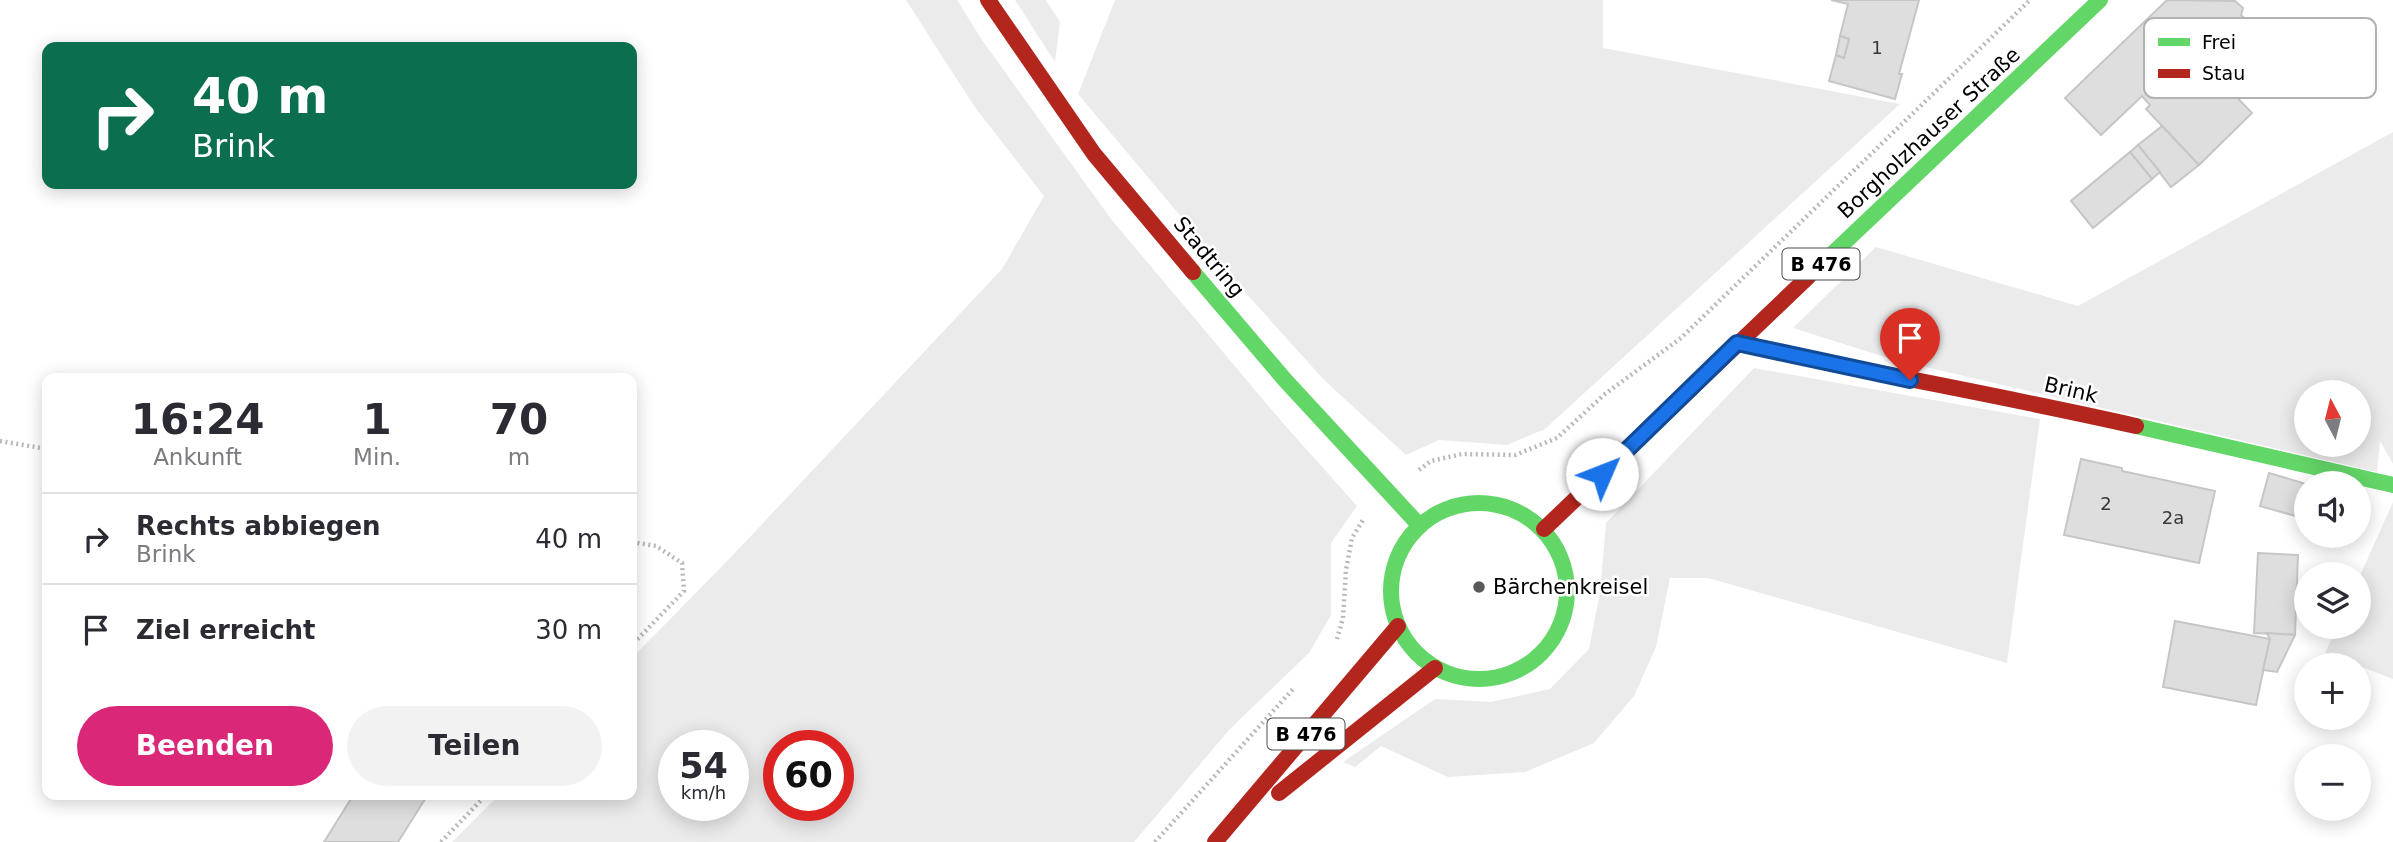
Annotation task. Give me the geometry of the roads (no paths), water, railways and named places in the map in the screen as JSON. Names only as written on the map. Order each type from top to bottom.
[{"type":"main road","name":"Stadtring","points":[[988,0],[1094,154],[1285,380],[1420,526]]},
{"type":"main road","name":"Borgholzhauser Straße","points":[[1544,529],[2100,0]]},
{"type":"main road","name":"Brink","points":[[1737,343],[1835,365],[2036,403],[2393,485]]},
{"type":"main road","points":[[1469,503],[1496,504],[1522,513],[1544,529],[1560,552],[1567,579],[1567,608],[1557,634],[1540,656],[1516,672],[1489,680],[1461,678],[1434,668],[1413,650],[1398,626],[1391,599],[1392,572],[1402,547],[1420,526],[1442,510],[1469,503]]},
{"type":"main road","name":"B 476","points":[[1216,842],[1398,626]]},
{"type":"main road","points":[[1216,842],[1434,668]]},
{"type":"place","name":"Bärchenkreisel","points":[[1479,587]]}]
